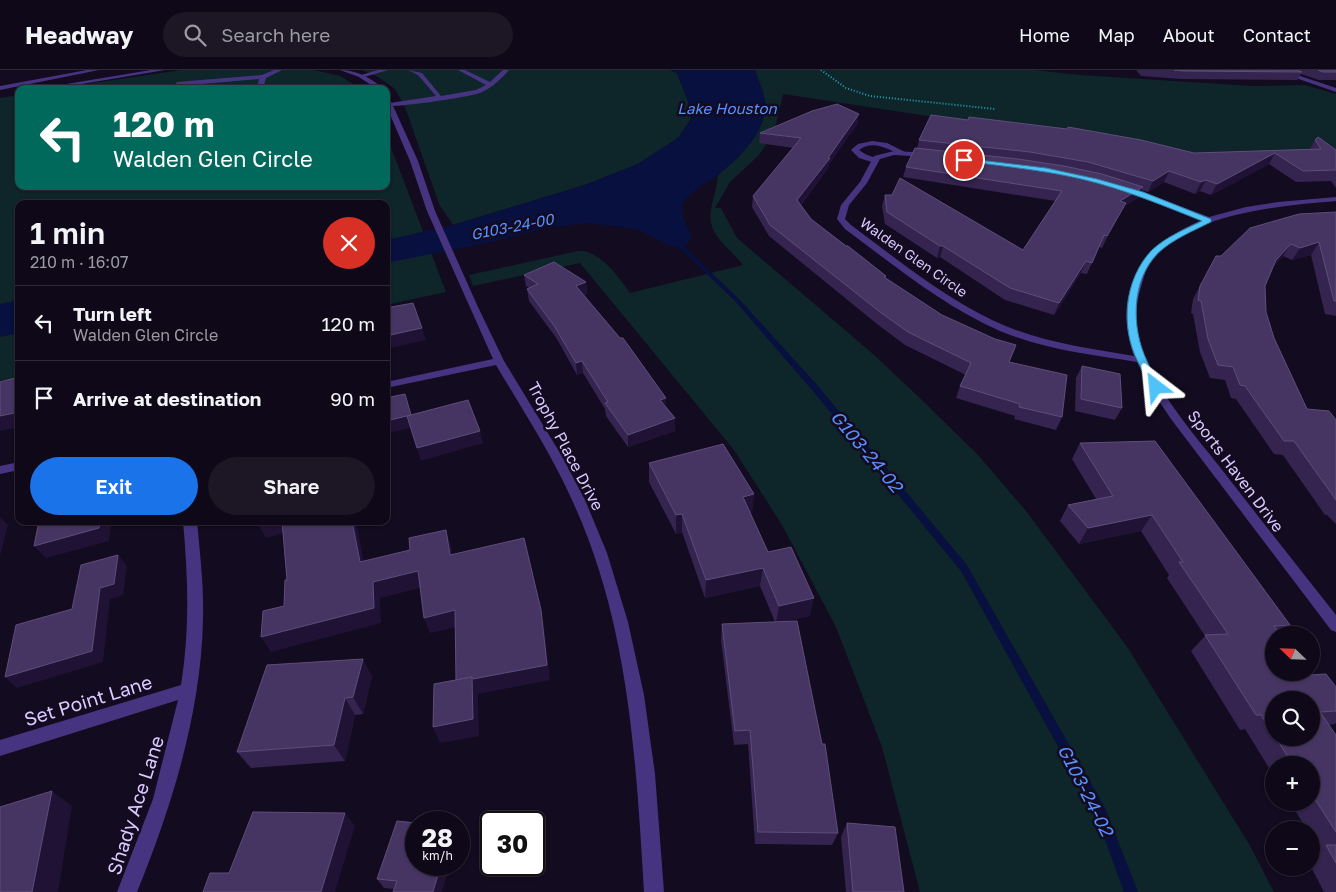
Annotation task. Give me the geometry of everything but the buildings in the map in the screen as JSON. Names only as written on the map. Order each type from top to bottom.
[{"type":"street","points":[[16,85],[96,70]]},
{"type":"street","points":[[65,85],[162,70]]},
{"type":"street","points":[[177,85],[263,77],[278,70]]},
{"type":"street","points":[[343,70],[361,76],[375,85]]},
{"type":"street","points":[[361,76],[385,70]]},
{"type":"street","points":[[411,70],[420,74],[441,98]]},
{"type":"street","points":[[461,70],[491,85]]},
{"type":"street","points":[[390,106],[478,92],[491,85],[506,70]]},
{"type":"street","points":[[1276,70],[1336,90]]},
{"type":"street","points":[[261,85],[263,77]]},
{"type":"street","points":[[0,88],[15,85]]},
{"type":"street","points":[[0,96],[15,93]]},
{"type":"street","name":"Trophy Place Drive","points":[[390,106],[456,271],[498,361],[557,458],[579,500],[600,553],[618,614],[636,695],[646,774],[654,892]]},
{"type":"street","points":[[902,153],[889,145],[872,142],[860,145],[855,150],[862,156],[875,161],[882,155],[902,153],[936,156]]},
{"type":"street","name":"Walden Glen Circle","points":[[875,161],[861,186],[846,203],[841,213],[841,219],[848,227],[962,308],[988,322],[1049,344],[1141,360]]},
{"type":"street","points":[[1113,185],[1208,220]]},
{"type":"street","name":"Sports Haven Drive","points":[[1336,199],[1259,206],[1208,220],[1170,240],[1156,252],[1140,273],[1135,285],[1131,321],[1141,360],[1179,422],[1336,626]]},
{"type":"street","points":[[390,384],[498,361]]},
{"type":"street","points":[[0,470],[15,467]]},
{"type":"street","name":"Shady Ace Lane","points":[[127,892],[140,863],[167,785],[180,737],[195,634],[196,584],[190,525]]},
{"type":"street","name":"Set Point Lane","points":[[0,748],[188,690]]},
{"type":"path","points":[[821,70],[846,88],[870,96],[995,109]]},
{"type":"green space","points":[[181,70],[314,70],[340,76],[355,85],[80,85]]},
{"type":"green space","points":[[362,70],[670,70],[677,73],[688,101],[691,119],[678,138],[638,164],[585,185],[453,225],[439,204],[405,107],[395,89],[378,77]]},
{"type":"green space","points":[[755,70],[1034,70],[1080,75],[1253,86],[1305,85],[1336,94],[1336,151],[1203,158],[783,94],[774,134],[758,156],[730,182],[715,208],[721,208],[737,238],[873,354],[922,400],[978,455],[1026,511],[1128,648],[1249,844],[1274,892],[920,892],[882,747],[836,627],[782,525],[734,450],[580,263],[473,286],[469,275],[578,251],[594,255],[601,260],[614,272],[630,293],[743,265],[716,234],[710,219],[711,210],[718,175],[751,142],[765,100]]},
{"type":"green space","points":[[15,96],[15,190],[390,190],[390,145],[446,292],[390,304],[390,200],[15,200],[15,379],[0,381],[0,98]]},
{"type":"water","name":"Lake Houston","points":[[670,70],[755,70],[765,100],[762,122],[751,142],[726,168],[691,194],[683,204],[683,216],[692,238],[682,248],[666,244],[636,229],[587,223],[547,228],[491,242],[390,262],[390,239],[453,225],[585,185],[638,164],[678,138],[691,119],[688,101],[677,73]]},
{"type":"water","points":[[15,301],[15,334],[0,337],[0,304]]},
{"type":"waterway","name":"G103-24-02","points":[[675,241],[737,300],[815,388],[964,568],[1101,812],[1131,892]]},
{"type":"route","points":[[964,160],[1046,170],[1097,181],[1126,189],[1208,220],[1170,240],[1156,252],[1140,273],[1135,285],[1131,321],[1135,341],[1141,360],[1156,387]]},
{"type":"water label","name":"G103-24-00","points":[[512,226]]}]
